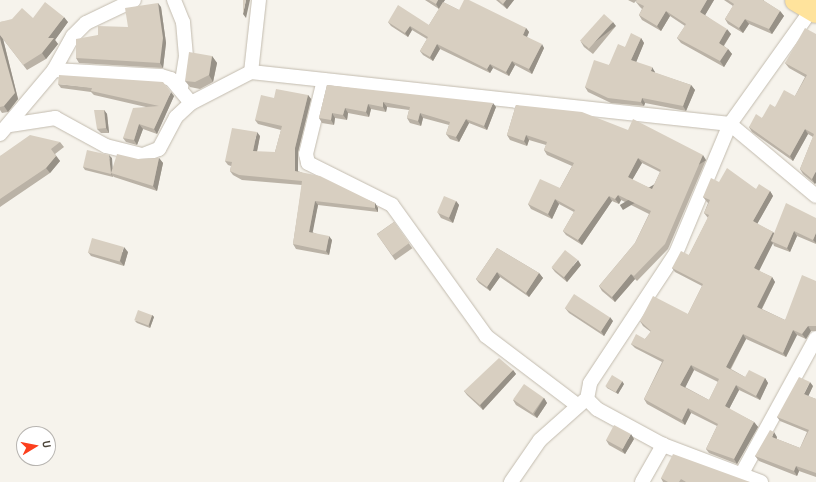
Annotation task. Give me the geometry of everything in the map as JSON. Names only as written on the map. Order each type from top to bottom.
[{"type":"street","points":[[5,129],[54,70],[73,36],[86,23],[134,0]]},
{"type":"street","points":[[174,0],[183,22],[186,56],[181,89]]},
{"type":"street","points":[[251,72],[259,0]]},
{"type":"street","points":[[512,482],[540,440],[582,402],[590,383],[676,253],[730,124],[808,7]]},
{"type":"street","points":[[54,70],[161,76],[181,89],[191,104]]},
{"type":"street","points":[[5,129],[55,118],[106,146],[143,155],[159,149],[176,117],[191,104],[251,72],[730,124],[816,196]]},
{"type":"street","points":[[324,80],[306,154],[308,163],[392,205],[486,336],[582,402],[663,445],[761,482]]},
{"type":"street","points":[[741,475],[816,338]]},
{"type":"street","points":[[642,482],[663,445]]},
{"type":"building","points":[[243,0],[246,0],[243,14]]},
{"type":"building","points":[[429,0],[438,0],[436,4]]},
{"type":"building","points":[[464,0],[469,0],[526,28],[523,35],[542,44],[529,69],[512,61],[506,72],[490,64],[487,69],[437,44],[430,57],[420,51],[428,37],[410,26],[405,33],[388,22],[398,5],[429,25],[443,2],[459,10]]},
{"type":"building","points":[[499,0],[506,0],[503,4]]},
{"type":"building","points":[[637,0],[707,0],[700,12],[727,29],[719,43],[728,49],[720,61],[677,38],[686,24],[666,11],[657,26],[639,15],[644,6],[636,2]]},
{"type":"building","points":[[728,0],[763,0],[780,11],[769,29],[745,19],[739,28],[725,19],[734,4]]},
{"type":"building","points":[[45,2],[64,17],[48,38],[54,38],[42,53],[23,65],[0,35],[0,22],[12,19],[22,8],[33,18]]},
{"type":"building","points":[[158,3],[163,38],[160,63],[76,58],[76,39],[98,35],[98,26],[128,27],[125,8]]},
{"type":"building","points":[[604,14],[613,22],[589,49],[580,41]]},
{"type":"building","points":[[805,28],[816,34],[816,171],[812,179],[800,169],[814,134],[805,129],[790,156],[749,127],[756,114],[762,118],[770,104],[775,107],[784,90],[795,96],[807,75],[785,63]]},
{"type":"building","points":[[631,33],[641,38],[631,60],[652,67],[651,71],[691,85],[683,106],[642,98],[641,102],[608,98],[585,87],[594,60],[609,65],[618,44],[625,47]]},
{"type":"building","points":[[0,39],[15,93],[4,106],[0,107]]},
{"type":"building","points":[[189,52],[212,56],[209,75],[195,82],[185,81]]},
{"type":"building","points":[[59,75],[163,82],[171,92],[154,129],[139,124],[134,140],[123,138],[133,108],[159,106],[91,91],[92,88],[58,84]]},
{"type":"building","points":[[327,85],[493,103],[484,126],[466,119],[456,137],[446,134],[450,122],[420,113],[418,121],[407,118],[410,107],[383,102],[383,107],[368,104],[366,112],[345,108],[343,115],[332,113],[331,120],[319,118]]},
{"type":"building","points":[[276,89],[308,95],[295,148],[295,171],[320,176],[375,203],[375,208],[315,201],[309,232],[329,236],[326,251],[293,244],[302,181],[239,175],[230,171],[232,162],[225,161],[232,128],[257,132],[253,151],[275,152],[282,126],[255,120],[261,95],[274,98]]},
{"type":"building","points":[[516,105],[582,112],[628,130],[633,119],[703,155],[665,244],[634,276],[631,274],[612,297],[599,286],[635,243],[651,211],[618,195],[615,199],[609,196],[578,240],[563,231],[575,210],[555,199],[548,214],[528,204],[540,179],[560,188],[574,163],[544,150],[547,142],[526,135],[524,141],[507,135]],"holes":[[[638,158],[661,170],[652,189],[628,177]]]},
{"type":"building","points":[[94,110],[104,110],[106,128],[97,129]]},
{"type":"building","points":[[30,135],[60,142],[51,149],[56,156],[46,168],[0,199],[0,156]]},
{"type":"building","points":[[87,150],[109,155],[111,174],[83,167]]},
{"type":"building","points":[[117,154],[138,159],[159,158],[153,186],[111,173]]},
{"type":"building","points":[[727,168],[756,189],[759,184],[770,191],[753,221],[773,232],[754,268],[772,277],[757,307],[785,320],[802,275],[816,281],[816,326],[808,326],[802,334],[793,330],[783,353],[743,334],[726,367],[745,377],[749,370],[765,378],[756,396],[736,385],[725,406],[754,422],[734,459],[706,449],[718,424],[688,408],[682,420],[644,399],[664,360],[631,344],[636,334],[645,339],[651,331],[640,321],[653,296],[688,314],[703,284],[672,268],[681,251],[689,255],[709,215],[704,213],[710,200],[703,197],[711,178],[719,182]],"holes":[[[691,365],[719,379],[709,400],[680,385]]]},
{"type":"building","points":[[444,196],[456,201],[449,218],[437,213]]},
{"type":"building","points":[[786,203],[816,218],[816,233],[813,240],[794,231],[787,248],[771,241]]},
{"type":"building","points":[[394,222],[409,243],[392,255],[377,234]]},
{"type":"building","points":[[92,238],[124,247],[120,262],[88,252]]},
{"type":"building","points":[[497,248],[539,273],[526,293],[497,272],[487,287],[476,279]]},
{"type":"building","points":[[565,250],[578,260],[564,277],[551,267]]},
{"type":"building","points":[[574,294],[610,317],[601,332],[565,308]]},
{"type":"building","points":[[138,310],[152,315],[148,325],[134,320]]},
{"type":"building","points":[[499,358],[513,370],[480,405],[464,391]]},
{"type":"building","points":[[612,375],[622,381],[616,392],[605,386]]},
{"type":"building","points":[[799,377],[810,382],[804,394],[816,399],[816,473],[796,466],[794,471],[755,456],[770,430],[774,432],[772,437],[800,448],[809,430],[777,417]]},
{"type":"building","points":[[524,384],[544,398],[533,413],[513,400]]},
{"type":"building","points":[[614,425],[631,434],[623,449],[606,440]]},
{"type":"building","points":[[673,454],[750,482],[686,482],[681,479],[679,482],[668,482],[661,478]]}]
